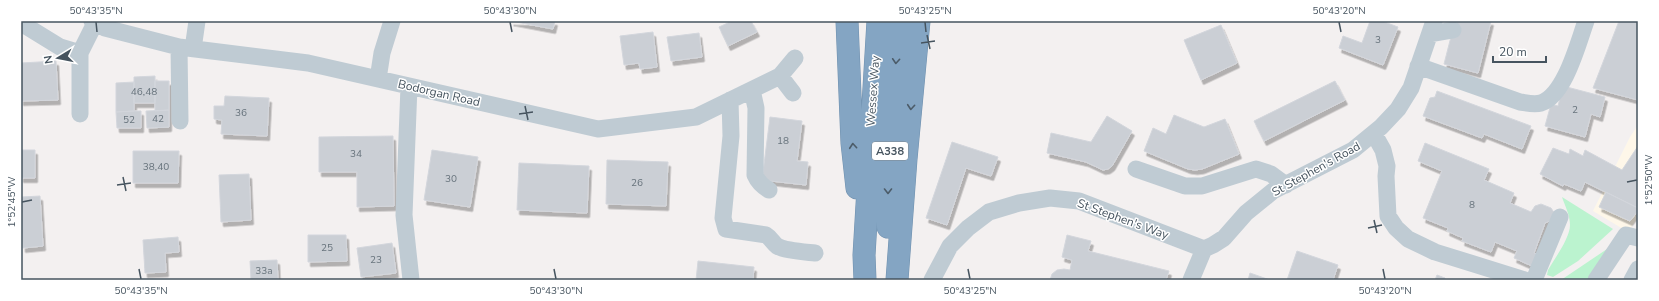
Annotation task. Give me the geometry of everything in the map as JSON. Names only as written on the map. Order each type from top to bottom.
[{"type":"highway","points":[[847,21],[852,143],[864,254]]},
{"type":"highway","points":[[897,280],[906,159],[898,22]]},
{"type":"highway","name":"Wessex Way","points":[[865,280],[864,254],[898,22]]},
{"type":"highway","name":"Wessex Way","points":[[888,280],[888,183],[898,22]]},
{"type":"street","points":[[180,121],[186,48],[197,21]]},
{"type":"street","points":[[378,79],[382,53],[392,21]]},
{"type":"street","points":[[1418,66],[1520,102],[1533,104],[1542,103],[1551,98],[1558,90],[1567,73],[1586,21]]},
{"type":"street","points":[[80,114],[80,53],[94,22]]},
{"type":"street","name":"Bodorgan Road","points":[[94,22],[105,28],[186,48],[308,63],[598,129],[696,117],[780,76],[795,58]]},
{"type":"street","points":[[21,23],[60,47],[80,53]]},
{"type":"street","points":[[1432,27],[1453,30]]},
{"type":"street","name":"St Stephen's Road","points":[[1204,249],[1224,238],[1246,213],[1273,191],[1353,150],[1374,134],[1398,109],[1411,88],[1432,27]]},
{"type":"street","points":[[780,76],[793,93]]},
{"type":"street","points":[[409,86],[404,215],[411,280]]},
{"type":"street","points":[[752,90],[756,108],[755,175],[763,187],[769,190]]},
{"type":"street","points":[[730,100],[731,136],[723,218],[726,229],[766,235],[781,248],[815,253]]},
{"type":"street","points":[[1374,134],[1383,150],[1387,166],[1388,216],[1396,228],[1408,239],[1435,252],[1525,280]]},
{"type":"street","points":[[1136,169],[1185,186],[1202,186],[1256,169],[1271,174],[1286,185]]},
{"type":"street","name":"St Stephen's Way","points":[[932,280],[950,246],[968,228],[989,212],[1019,203],[1050,198],[1079,201],[1204,249]]},
{"type":"street","points":[[1534,280],[1560,217]]},
{"type":"street","points":[[1596,280],[1626,235],[1638,238]]},
{"type":"street","points":[[1191,280],[1204,249]]},
{"type":"street","points":[[1632,280],[1638,269]]},
{"type":"shaded area","points":[[1638,125],[1638,217],[1628,232],[1593,211],[1630,137]]},
{"type":"green space","points":[[1562,197],[1613,229],[1578,261],[1553,277],[1547,275],[1548,270],[1568,236],[1570,225]]},
{"type":"green space","points":[[1613,245],[1590,280],[1561,280]]},
{"type":"building","points":[[511,21],[555,21],[553,29]]},
{"type":"building","points":[[732,21],[751,21],[757,32],[728,46],[719,27]]},
{"type":"building","points":[[1370,21],[1382,21],[1398,27],[1383,65],[1339,48],[1343,36],[1362,43]]},
{"type":"building","points":[[1455,21],[1491,21],[1478,73],[1444,64]]},
{"type":"building","points":[[1619,21],[1638,21],[1638,100],[1593,88]]},
{"type":"building","points":[[1221,25],[1237,63],[1201,80],[1184,40]]},
{"type":"building","points":[[653,32],[657,67],[640,69],[639,63],[624,65],[620,36]]},
{"type":"building","points":[[699,33],[702,57],[671,61],[667,37]]},
{"type":"building","points":[[56,61],[58,100],[21,101],[21,63]]},
{"type":"building","points":[[155,76],[155,103],[134,103],[134,77]]},
{"type":"building","points":[[155,81],[169,81],[169,110],[155,111]]},
{"type":"building","points":[[1335,81],[1345,100],[1264,141],[1254,121]]},
{"type":"building","points":[[134,82],[134,111],[116,112],[116,83]]},
{"type":"building","points":[[1563,86],[1605,97],[1600,117],[1591,114],[1585,137],[1545,126],[1551,104],[1558,106]]},
{"type":"building","points":[[1437,91],[1531,126],[1522,149],[1484,134],[1482,138],[1423,116],[1430,98],[1435,97]]},
{"type":"building","points":[[225,96],[269,98],[267,136],[221,134],[222,120],[214,119],[214,106],[224,106]]},
{"type":"building","points":[[169,110],[169,127],[147,128],[146,111]]},
{"type":"building","points":[[141,111],[141,128],[117,128],[116,112]]},
{"type":"building","points":[[1174,115],[1204,127],[1225,119],[1239,154],[1202,169],[1195,170],[1188,169],[1144,151],[1153,128],[1166,134]]},
{"type":"building","points":[[1107,116],[1132,131],[1112,166],[1108,169],[1103,170],[1086,162],[1047,153],[1051,133],[1091,142]]},
{"type":"building","points":[[770,117],[802,121],[797,161],[808,162],[806,185],[762,180]]},
{"type":"building","points":[[393,136],[394,206],[357,207],[357,172],[319,172],[319,137]]},
{"type":"building","points":[[952,142],[998,157],[991,176],[966,168],[947,225],[926,218]]},
{"type":"building","points":[[1425,143],[1489,169],[1484,180],[1514,193],[1510,203],[1531,212],[1535,206],[1541,204],[1551,208],[1555,214],[1552,220],[1545,223],[1534,253],[1537,254],[1532,266],[1514,258],[1517,251],[1495,242],[1491,252],[1462,241],[1463,238],[1447,231],[1448,228],[1423,218],[1442,171],[1418,161]]},
{"type":"building","points":[[1638,146],[1638,208],[1585,182],[1581,191],[1564,184],[1563,186],[1540,174],[1553,148],[1569,154],[1570,149],[1583,156],[1585,150],[1622,170]]},
{"type":"building","points":[[21,150],[35,150],[35,178],[21,178]]},
{"type":"building","points":[[432,150],[478,157],[470,207],[424,200]]},
{"type":"building","points":[[133,151],[179,151],[178,183],[133,183]]},
{"type":"building","points":[[607,160],[668,162],[666,206],[606,204]]},
{"type":"building","points":[[519,163],[589,166],[587,213],[517,210]]},
{"type":"building","points":[[249,174],[251,220],[221,222],[219,175]]},
{"type":"building","points":[[1606,192],[1638,208],[1638,211],[1630,221],[1599,207]]},
{"type":"building","points":[[40,196],[43,246],[23,248],[21,197]]},
{"type":"building","points":[[308,235],[346,235],[347,261],[308,262]]},
{"type":"building","points":[[1067,235],[1091,241],[1088,251],[1169,271],[1166,280],[1050,280],[1052,274],[1057,270],[1070,270],[1072,260],[1062,257]]},
{"type":"building","points":[[178,237],[179,252],[165,253],[166,272],[145,273],[143,240]]},
{"type":"building","points":[[392,243],[396,273],[361,277],[357,248]]},
{"type":"building","points":[[1297,251],[1338,265],[1333,280],[1287,280]]},
{"type":"building","points":[[277,260],[278,280],[251,280],[250,261]]},
{"type":"building","points":[[698,261],[754,267],[753,280],[696,280]]},
{"type":"building","points":[[1250,273],[1270,280],[1248,280]]},
{"type":"building","points":[[1437,275],[1445,278],[1445,280],[1435,280]]}]
